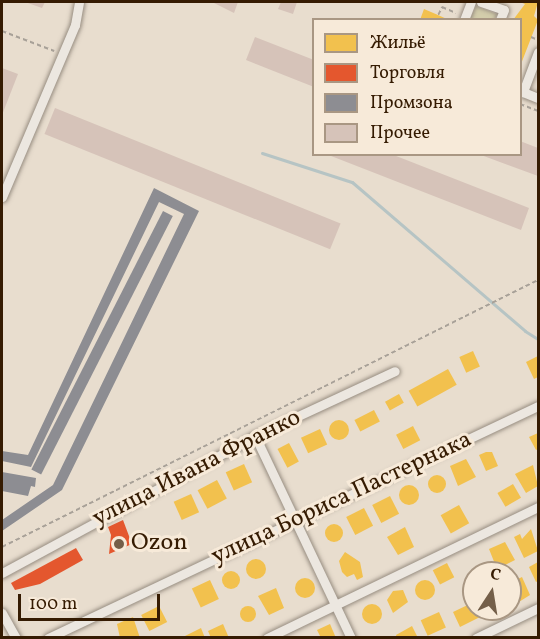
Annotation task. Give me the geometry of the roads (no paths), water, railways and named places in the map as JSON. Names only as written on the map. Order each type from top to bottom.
[{"type":"street","points":[[2,197],[62,54],[79,2]]},
{"type":"street","points":[[465,18],[471,2]]},
{"type":"street","points":[[481,2],[504,10],[501,18]]},
{"type":"street","points":[[538,52],[523,92],[538,98]]},
{"type":"street","name":"улица Ивана Франко","points":[[2,573],[255,436],[395,371]]},
{"type":"street","name":"улица Бориса Пастернака","points":[[48,638],[538,406]]},
{"type":"street","points":[[255,436],[351,638]]},
{"type":"street","points":[[267,638],[538,507]]},
{"type":"street","points":[[476,638],[538,608]]},
{"type":"street","points":[[2,613],[16,638]]},
{"type":"waterway","points":[[262,153],[352,182],[525,331],[538,339]]},
{"type":"place","name":"Ozon","points":[[119,544]]}]
